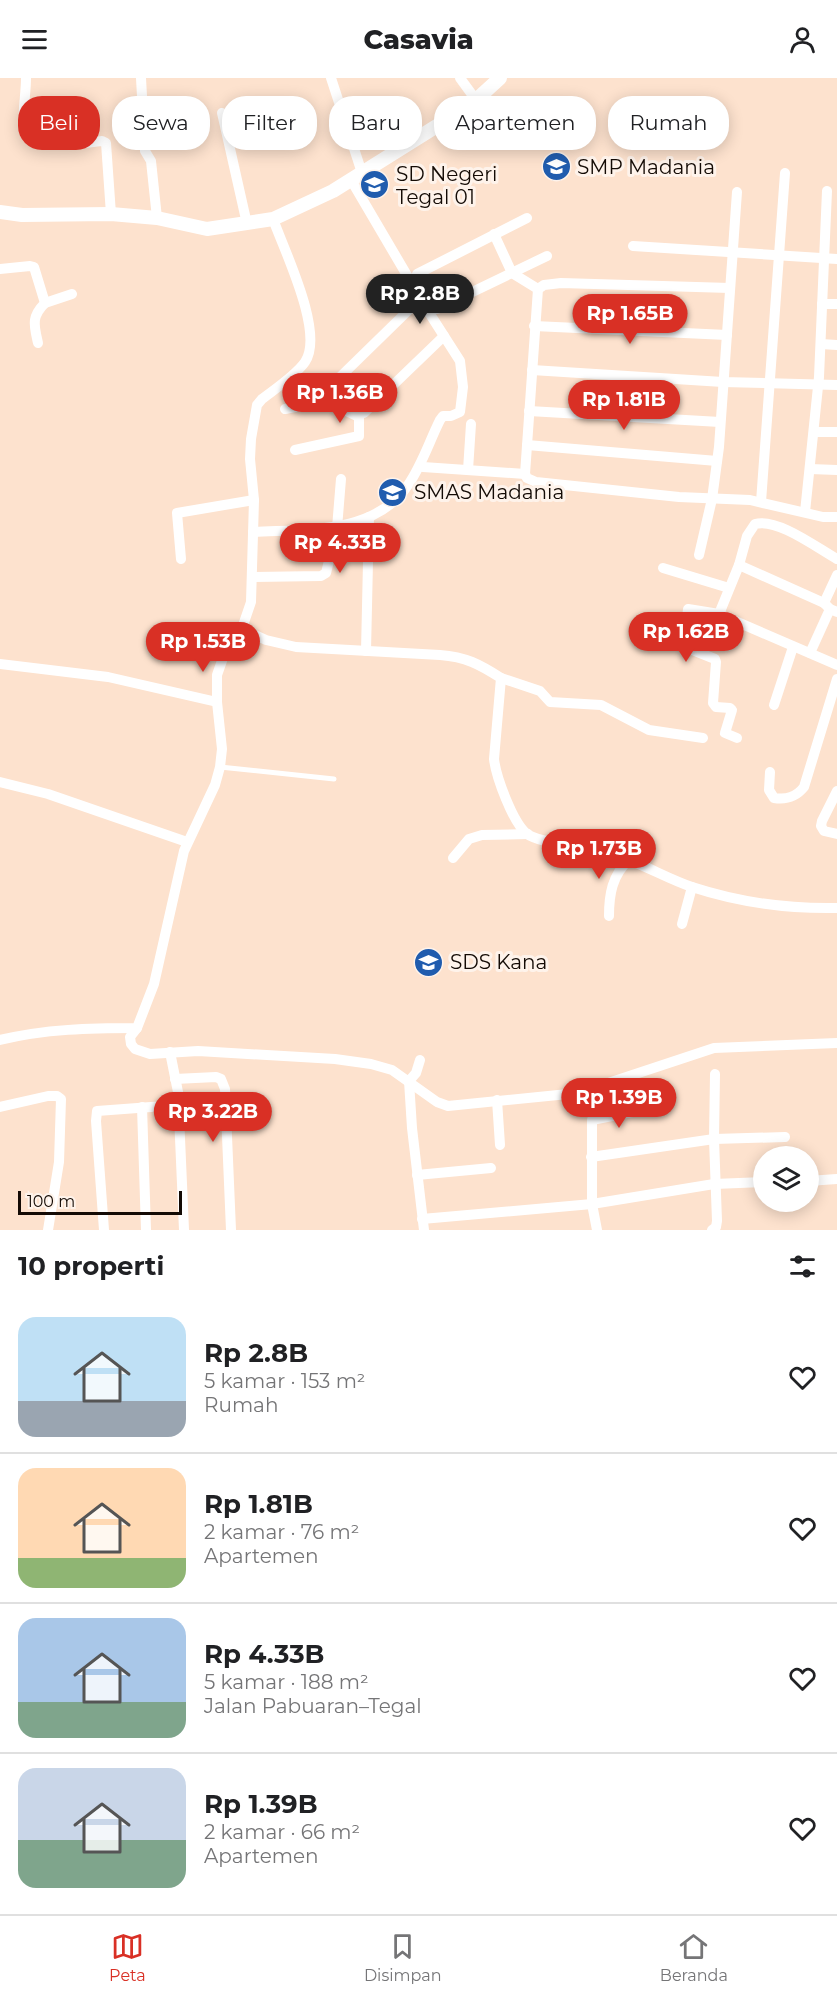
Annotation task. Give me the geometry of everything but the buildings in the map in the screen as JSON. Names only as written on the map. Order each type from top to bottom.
[{"type":"street","points":[[26,78],[24,131],[31,140],[46,144],[102,141],[106,143],[111,214]]},
{"type":"street","points":[[141,78],[145,151],[151,161],[157,218]]},
{"type":"street","points":[[252,532],[337,528],[386,510],[406,488],[443,416],[451,416],[460,412],[463,387],[460,361],[421,298],[356,176],[331,78]]},
{"type":"street","points":[[460,78],[473,96]]},
{"type":"street","points":[[480,96],[500,78]]},
{"type":"street","points":[[0,212],[22,215],[111,214],[157,218],[207,229],[273,219],[314,201],[434,127]]},
{"type":"street","points":[[230,150],[247,224]]},
{"type":"street","points":[[761,502],[785,172]]},
{"type":"street","points":[[805,512],[819,383],[824,259],[831,218],[827,191]]},
{"type":"street","points":[[699,555],[712,499],[717,460],[737,192]]},
{"type":"street","points":[[527,218],[416,276],[430,307],[434,309],[547,256]]},
{"type":"street","points":[[238,640],[251,602],[254,500],[250,439],[257,405],[305,361],[311,342],[302,295],[273,219]]},
{"type":"street","points":[[494,234],[512,273],[538,289]]},
{"type":"street","points":[[633,246],[837,259]]},
{"type":"street","points":[[0,269],[34,267],[45,303]]},
{"type":"street","points":[[730,288],[561,283],[543,285],[538,289],[525,474],[527,478],[536,482],[761,502],[824,517],[837,517]]},
{"type":"street","points":[[38,343],[34,326],[37,312],[45,303],[72,294]]},
{"type":"street","points":[[363,413],[338,379],[421,298]]},
{"type":"street","points":[[822,304],[837,304]]},
{"type":"street","points":[[534,326],[727,335]]},
{"type":"street","points":[[295,450],[359,436],[363,413],[444,336]]},
{"type":"street","points":[[821,344],[837,345]]},
{"type":"street","points":[[532,370],[723,382],[837,385]]},
{"type":"street","points":[[285,408],[325,401],[363,413]]},
{"type":"street","points":[[529,411],[720,422]]},
{"type":"street","points":[[468,470],[471,424]]},
{"type":"street","points":[[814,432],[837,432]]},
{"type":"street","points":[[527,445],[717,460]]},
{"type":"street","points":[[423,467],[525,474]]},
{"type":"street","points":[[810,469],[837,470]]},
{"type":"street","points":[[253,577],[321,576],[326,573],[337,528],[340,479]]},
{"type":"street","points":[[181,559],[177,513],[254,500]]},
{"type":"street","points":[[366,651],[369,517]]},
{"type":"street","points":[[719,614],[739,565],[747,536],[755,524],[777,525],[837,559]]},
{"type":"street","points":[[739,565],[830,608]]},
{"type":"street","points":[[663,568],[729,588]]},
{"type":"street","points":[[810,653],[830,608],[837,575]]},
{"type":"street","points":[[737,738],[725,733],[732,710],[716,707],[713,702],[715,659],[685,647],[688,609],[719,614],[837,665]]},
{"type":"street","points":[[703,738],[649,730],[610,708],[593,703],[550,702],[540,691],[501,678],[483,666],[461,657],[296,647],[255,636],[246,636],[238,640],[227,649],[217,675],[217,702],[222,749],[220,767],[215,784],[187,842],[177,877],[154,984],[137,1028],[130,1037],[131,1044],[150,1054],[198,1051],[359,1061],[392,1070],[448,1106],[584,1092],[714,1048],[837,1043]]},
{"type":"street","points":[[774,705],[793,646]]},
{"type":"street","points":[[0,664],[108,677],[217,702]]},
{"type":"street","points":[[501,678],[494,759],[496,772],[499,784],[528,834]]},
{"type":"street","points":[[770,772],[769,790],[774,798],[795,797],[804,787],[837,679]]},
{"type":"street","points":[[0,782],[48,794],[187,842]]},
{"type":"street","points":[[837,791],[822,821],[822,826],[824,831],[837,834]]},
{"type":"street","points":[[453,858],[469,839],[482,835],[528,834],[629,860],[692,887],[768,904],[837,908]]},
{"type":"street","points":[[609,916],[610,892],[619,868],[629,860]]},
{"type":"street","points":[[682,924],[692,887]]},
{"type":"street","points":[[0,1040],[60,1030],[137,1028]]},
{"type":"street","points":[[170,1052],[178,1105],[184,1230]]},
{"type":"street","points":[[420,1060],[416,1073],[409,1081],[423,1224],[592,1204],[714,1184],[753,1182]]},
{"type":"street","points":[[712,1230],[717,1221],[714,1184],[715,1074]]},
{"type":"street","points":[[175,1078],[221,1078],[225,1089],[231,1230]]},
{"type":"street","points":[[0,1107],[48,1096],[57,1096],[61,1099],[59,1162],[48,1230]]},
{"type":"street","points":[[497,1100],[500,1145]]},
{"type":"street","points":[[104,1230],[96,1121],[98,1111],[178,1105]]},
{"type":"street","points":[[142,1107],[146,1230]]},
{"type":"street","points":[[597,1230],[592,1204],[592,1120],[637,1111]]},
{"type":"street","points":[[179,1124],[226,1122]]},
{"type":"street","points":[[591,1157],[714,1139],[785,1137]]},
{"type":"street","points":[[417,1175],[491,1168]]},
{"type":"street","points":[[819,1180],[837,1179]]},
{"type":"lane","points":[[220,767],[334,779]]},
{"type":"place","name":"SMP Madania","points":[[556,167]]},
{"type":"place","name":"SD Negeri Tegal 01","points":[[375,185]]},
{"type":"place","name":"SMAS Madania","points":[[393,492]]},
{"type":"place","name":"SDS Kana","points":[[429,962]]}]
